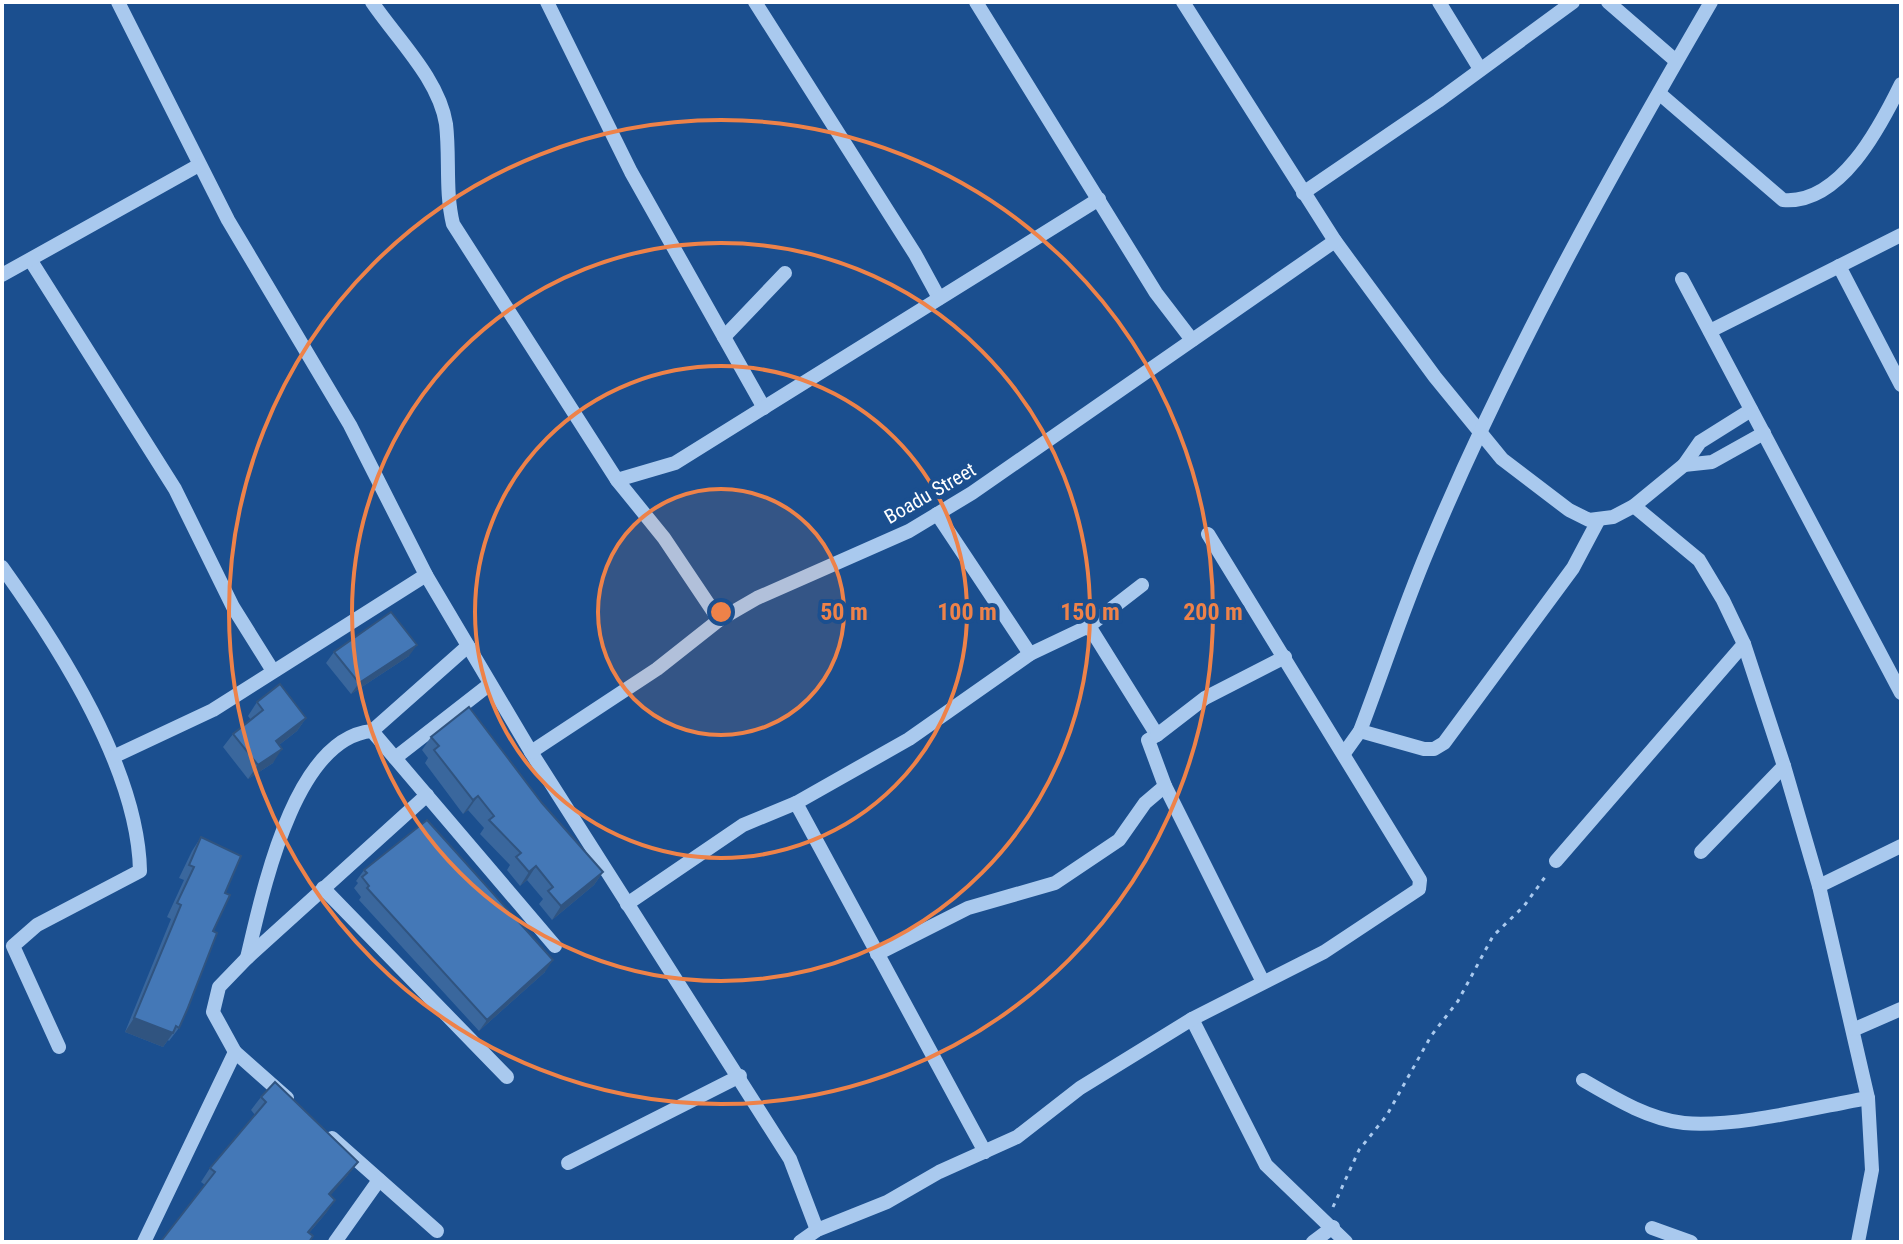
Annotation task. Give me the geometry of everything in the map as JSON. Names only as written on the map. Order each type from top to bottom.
[{"type":"street","points":[[118,2],[228,220],[350,425],[426,575],[531,752],[790,1159],[817,1230]]},
{"type":"street","points":[[372,2],[439,100],[446,124],[448,203],[453,224],[617,480],[664,538],[719,620]]},
{"type":"street","points":[[547,2],[631,172],[764,408]]},
{"type":"street","points":[[755,2],[908,242],[939,298]]},
{"type":"street","points":[[976,2],[1156,293],[1192,340]]},
{"type":"street","points":[[1183,2],[1335,241],[1480,434],[1502,459],[1569,510],[1589,520],[1613,517],[1634,506],[1684,465],[1700,442],[1751,410]]},
{"type":"street","points":[[1439,2],[1480,69]]},
{"type":"street","points":[[1303,193],[1573,2]]},
{"type":"street","points":[[1608,2],[1676,61]]},
{"type":"street","points":[[1345,752],[1360,731],[1427,552],[1480,434],[1570,252],[1711,2]]},
{"type":"street","points":[[1660,94],[1783,200],[1798,202],[1825,188],[1869,147],[1901,84]]},
{"type":"street","points":[[2,275],[199,165]]},
{"type":"street","points":[[617,480],[663,469],[1099,199]]},
{"type":"street","points":[[1710,331],[1901,235]]},
{"type":"street","name":"Boadu Street","points":[[531,752],[657,669],[719,620],[757,598],[909,531],[937,514],[1335,241]]},
{"type":"street","points":[[31,261],[175,489],[233,607],[273,671]]},
{"type":"street","points":[[1839,266],[1901,385]]},
{"type":"street","points":[[724,337],[785,273]]},
{"type":"street","points":[[1682,279],[1901,693]]},
{"type":"street","points":[[1684,465],[1712,462],[1764,433]]},
{"type":"street","points":[[1634,506],[1699,560],[1744,644],[1784,766],[1819,886],[1855,1029],[1868,1098],[1872,1170],[1858,1242]]},
{"type":"street","points":[[937,514],[1030,654]]},
{"type":"street","points":[[1360,731],[1424,749],[1434,749],[1444,743],[1573,568],[1599,519]]},
{"type":"street","points":[[800,1242],[817,1230],[887,1202],[939,1172],[1017,1137],[1080,1088],[1192,1019],[1324,952],[1419,889],[1420,880],[1345,752],[1208,534]]},
{"type":"street","points":[[2,567],[32,608],[115,756],[140,845],[140,871],[37,925],[13,946],[59,1047]]},
{"type":"street","points":[[115,756],[213,710],[426,575]]},
{"type":"street","points":[[627,904],[743,825],[796,803],[909,739],[1030,654],[1089,626],[1142,585]]},
{"type":"street","points":[[1089,626],[1157,735]]},
{"type":"street","points":[[1556,861],[1744,644]]},
{"type":"street","points":[[247,958],[273,854],[294,800],[334,748],[359,732],[372,731],[468,646]]},
{"type":"street","points":[[1263,982],[1165,786],[1148,740],[1205,698],[1285,657]]},
{"type":"street","points":[[395,758],[490,684]]},
{"type":"street","points":[[372,731],[555,946]]},
{"type":"street","points":[[1701,852],[1784,766]]},
{"type":"street","points":[[877,954],[968,908],[1055,883],[1119,840],[1145,803],[1165,786]]},
{"type":"street","points":[[301,1111],[235,1052],[213,1012],[219,987],[427,795]]},
{"type":"street","points":[[796,803],[985,1152]]},
{"type":"street","points":[[1819,886],[1901,846]]},
{"type":"street","points":[[323,888],[507,1077]]},
{"type":"street","points":[[1855,1029],[1901,1009]]},
{"type":"street","points":[[1192,1019],[1266,1165],[1346,1242]]},
{"type":"street","points":[[144,1242],[235,1052]]},
{"type":"street","points":[[568,1163],[740,1076]]},
{"type":"street","points":[[1583,1080],[1627,1106],[1684,1123],[1753,1118],[1868,1098]]},
{"type":"street","points":[[324,1131],[437,1231]]},
{"type":"street","points":[[335,1242],[379,1180]]},
{"type":"street","points":[[1313,1242],[1333,1227]]},
{"type":"street","points":[[1652,1228],[1691,1242]]},
{"type":"path","points":[[1333,1227],[1333,1200],[1359,1150],[1387,1115],[1431,1036],[1458,1001],[1493,936],[1524,906],[1556,861]]},
{"type":"building","points":[[391,612],[417,645],[359,683],[334,652]]},
{"type":"building","points":[[280,684],[306,718],[276,741],[282,749],[258,765],[233,734],[263,710],[257,702]]},
{"type":"building","points":[[469,707],[542,803],[603,872],[561,906],[548,891],[553,887],[536,866],[529,872],[516,857],[521,853],[489,820],[494,816],[478,796],[473,800],[434,750],[439,746],[431,737]]},
{"type":"building","points":[[427,820],[553,960],[487,1020],[367,888],[369,886],[362,877],[367,873],[364,870]]},
{"type":"building","points":[[201,837],[241,856],[225,893],[230,895],[213,931],[217,933],[187,1010],[179,1028],[176,1026],[173,1033],[134,1018],[181,905],[177,903],[194,867],[189,865]]},
{"type":"building","points":[[275,1082],[358,1162],[329,1194],[335,1200],[308,1232],[313,1236],[309,1242],[162,1240],[215,1172],[210,1168],[266,1102],[261,1097]]}]
